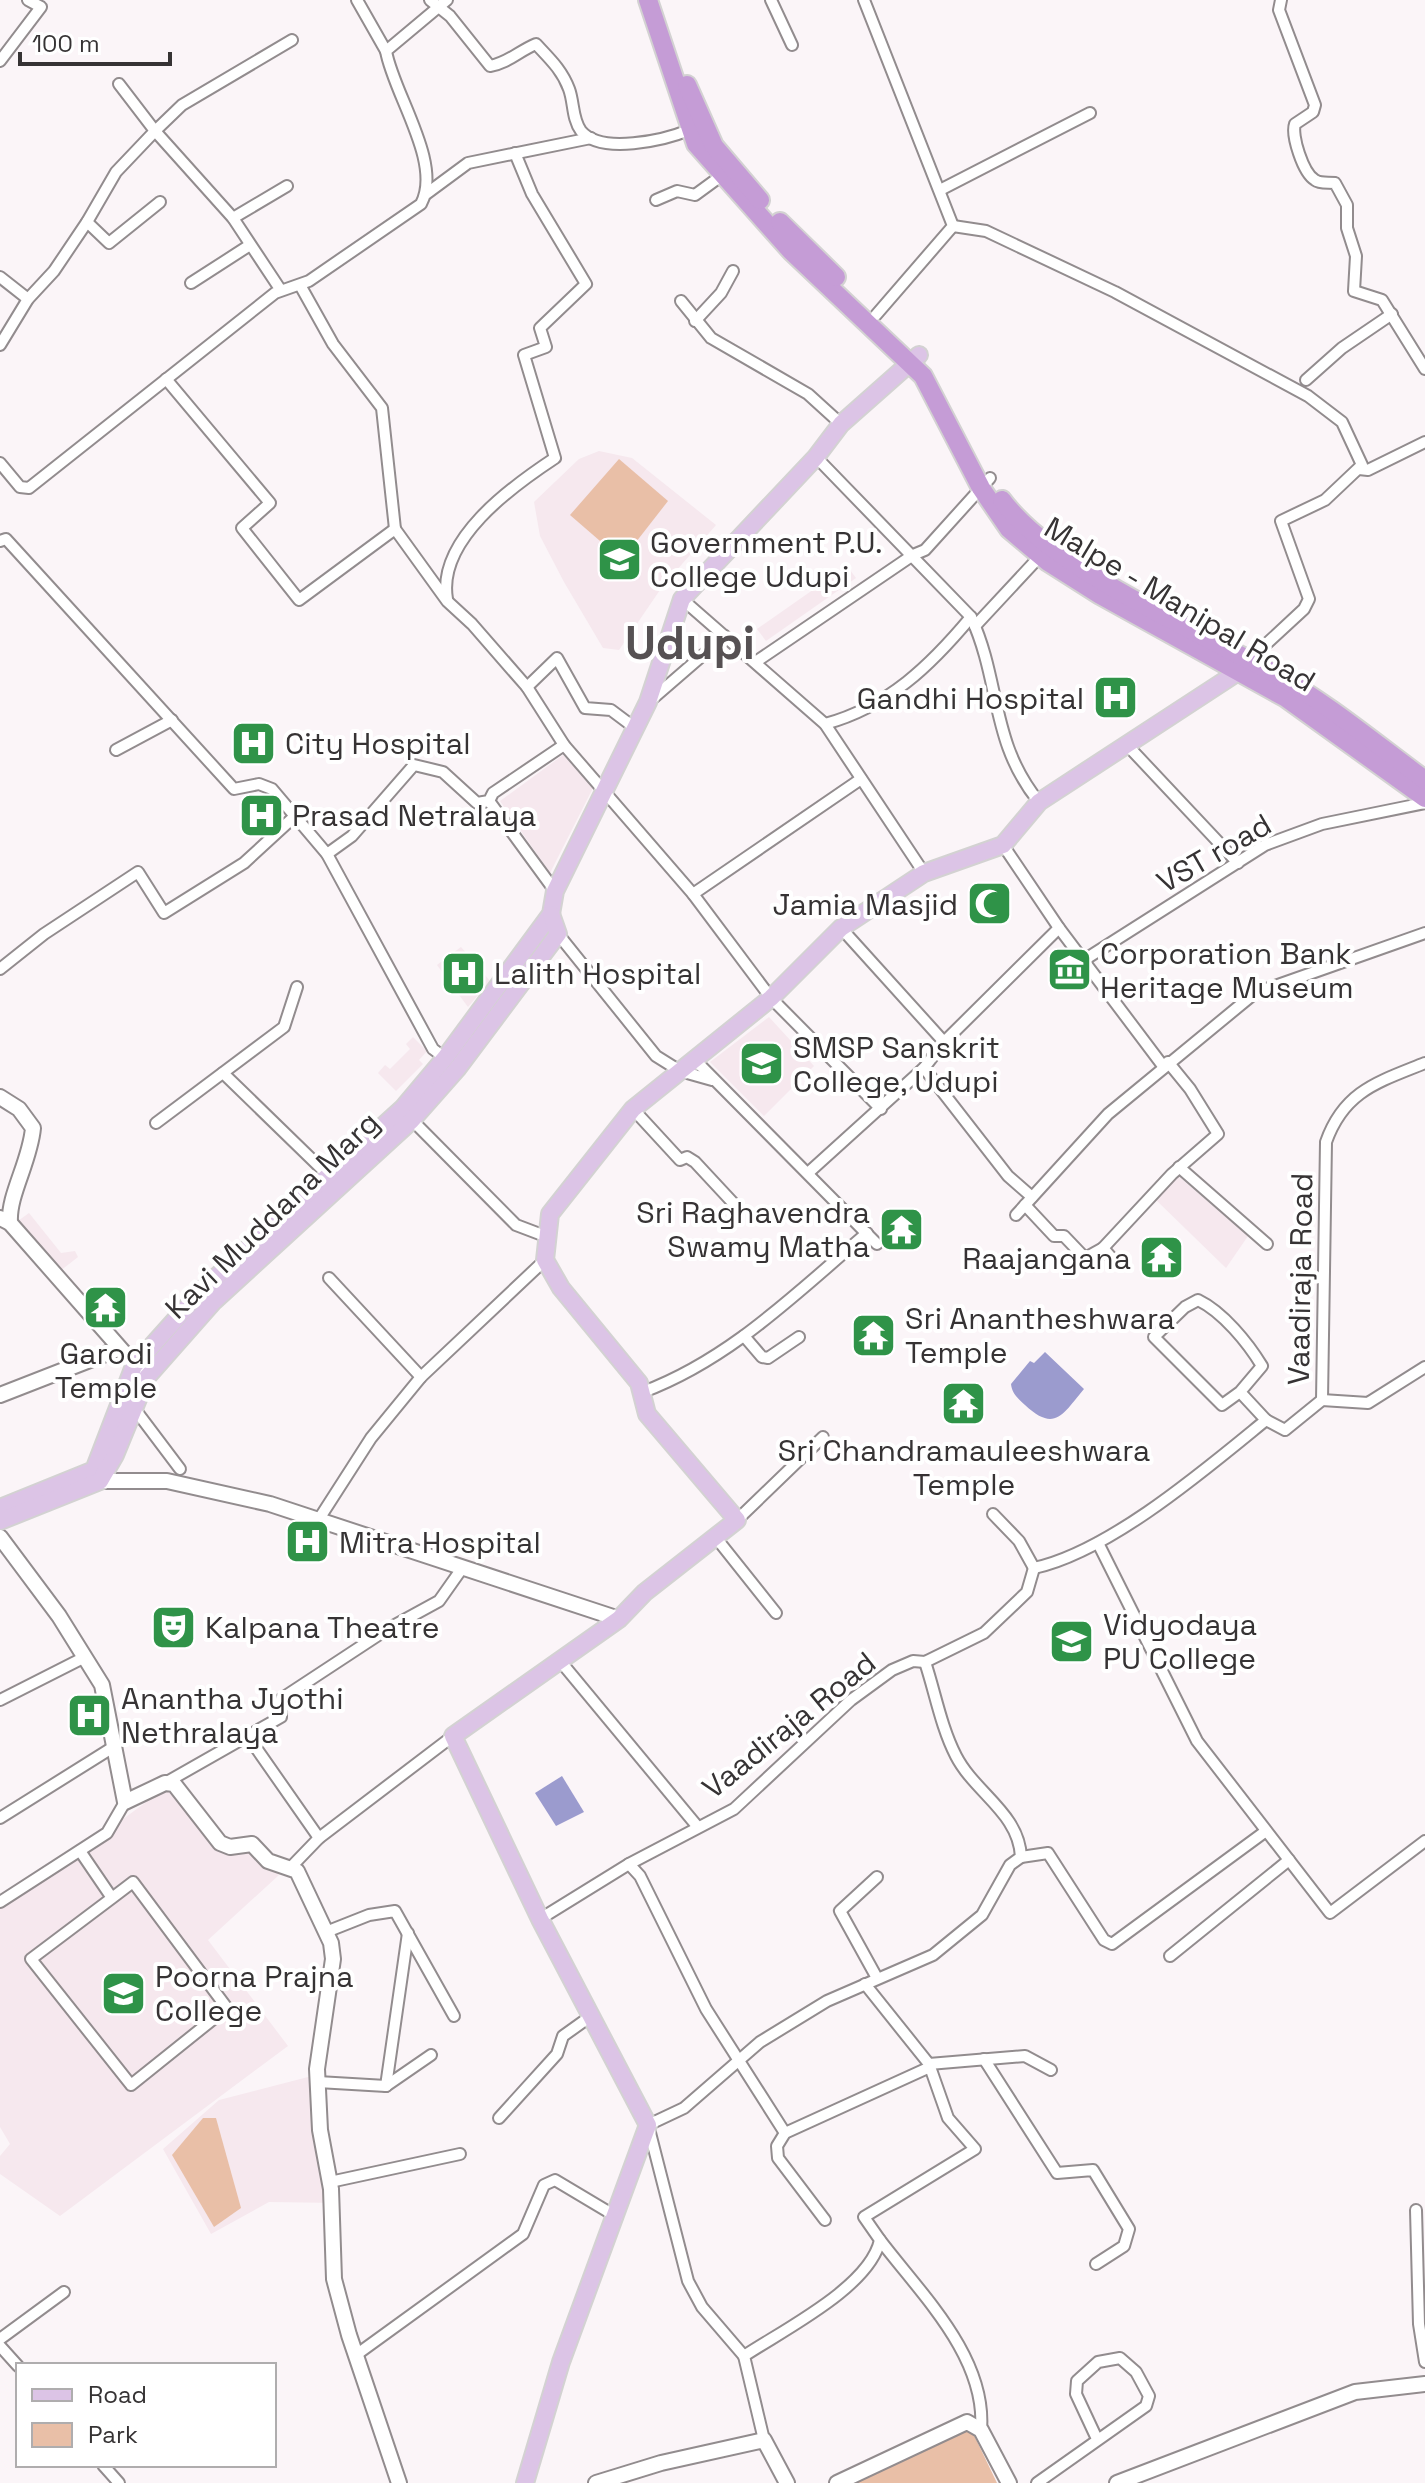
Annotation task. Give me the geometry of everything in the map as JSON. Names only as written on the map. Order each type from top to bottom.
[{"type":"highway","name":"Malpe - Manipal Road","points":[[648,0],[689,130],[721,176],[791,251],[940,382],[985,483],[1045,550],[1096,576],[1244,666],[1425,800]]},
{"type":"highway","name":"Malpe - Manipal Road","points":[[660,0],[693,104],[714,146],[779,221],[876,315],[915,358]]},
{"type":"highway","name":"Malpe - Manipal Road","points":[[1244,666],[1298,689],[1425,780]]},
{"type":"main road","points":[[682,599],[816,457],[841,424],[915,358]]},
{"type":"main road","name":"Kavi Muddana Marg","points":[[97,1476],[134,1366],[204,1288],[403,1108],[445,1058],[551,914],[555,891],[648,702],[682,599]]},
{"type":"main road","points":[[525,2483],[561,2362],[617,2217],[648,2125],[540,1919],[453,1736],[619,1619],[645,1592],[717,1539],[737,1520],[647,1414],[643,1406],[643,1392],[561,1288],[545,1260],[545,1236],[550,1214],[569,1186],[633,1109],[771,998],[841,928],[924,873],[1003,845],[1039,802],[1128,746],[1244,666]]},
{"type":"main road","name":"Kavi Muddana Marg","points":[[97,1476],[147,1377],[214,1301],[412,1120],[457,1069],[558,934],[551,914]]},
{"type":"main road","points":[[0,1508],[97,1476]]},
{"type":"main road","points":[[0,1521],[97,1476]]},
{"type":"street","points":[[0,61],[41,7],[28,0]]},
{"type":"street","points":[[357,0],[386,51],[422,152],[426,194]]},
{"type":"street","points":[[771,0],[792,45]]},
{"type":"street","points":[[864,0],[953,226]]},
{"type":"street","points":[[1281,0],[1279,10],[1315,105],[1313,112],[1295,124],[1294,138],[1311,177],[1319,182],[1335,183],[1346,200],[1347,233],[1356,256],[1354,291],[1382,300],[1425,369]]},
{"type":"street","points":[[386,51],[439,2],[490,66],[505,64],[519,51],[536,44],[559,67],[571,92],[580,130],[591,138]]},
{"type":"street","points":[[0,345],[28,299],[54,271],[87,222],[116,172],[155,131],[182,105],[292,40]]},
{"type":"street","points":[[119,84],[155,131],[233,218],[280,289]]},
{"type":"street","points":[[940,190],[1090,113]]},
{"type":"street","points":[[0,463],[20,487],[29,488],[280,289],[300,285],[413,210],[426,194],[468,163],[591,138],[626,145],[672,137],[689,130]]},
{"type":"street","points":[[447,601],[444,582],[462,540],[524,478],[555,458],[524,355],[546,347],[540,328],[586,284],[532,194],[515,153]]},
{"type":"street","points":[[656,200],[677,191],[695,195],[721,176]]},
{"type":"street","points":[[233,218],[287,186]]},
{"type":"street","points":[[87,222],[109,243],[160,202]]},
{"type":"street","points":[[876,315],[953,226]]},
{"type":"street","points":[[953,226],[986,231],[1115,292],[1308,396],[1342,422],[1362,460],[1359,469],[1325,500],[1281,521],[1309,599],[1304,609],[1244,666]]},
{"type":"street","points":[[191,283],[250,245]]},
{"type":"street","points":[[695,321],[721,293],[733,271]]},
{"type":"street","points":[[0,277],[28,299]]},
{"type":"street","points":[[300,285],[333,344],[382,408],[395,529],[447,601],[472,624],[527,687],[564,745],[693,894],[771,998],[881,1109]]},
{"type":"street","points":[[681,301],[711,338],[808,394],[841,424]]},
{"type":"street","points":[[1306,380],[1342,348],[1392,314]]},
{"type":"street","points":[[166,379],[270,503],[242,528],[299,600],[395,529]]},
{"type":"street","points":[[1359,469],[1368,470],[1425,442]]},
{"type":"street","points":[[816,457],[913,555],[973,622],[982,642],[1002,737],[1021,780],[1039,802]]},
{"type":"street","points":[[757,661],[913,555],[925,550],[985,483]]},
{"type":"street","points":[[0,541],[6,539],[234,789],[259,784],[272,789],[327,854],[433,1049],[445,1058]]},
{"type":"street","points":[[825,724],[851,717],[916,678],[1045,550]]},
{"type":"street","points":[[682,599],[757,661],[825,724],[924,873]]},
{"type":"street","points":[[648,702],[725,636]]},
{"type":"street","points":[[527,687],[557,658],[585,708],[611,710],[635,728]]},
{"type":"street","points":[[116,750],[172,720]]},
{"type":"street","points":[[489,801],[493,793],[564,745]]},
{"type":"street","points":[[1128,746],[1238,863]]},
{"type":"street","points":[[327,854],[352,836],[414,765],[443,772],[477,803],[489,801]]},
{"type":"street","points":[[693,894],[861,779]]},
{"type":"street","name":"VST road","points":[[1084,960],[1265,845],[1322,824],[1425,800]]},
{"type":"street","points":[[489,801],[555,891]]},
{"type":"street","points":[[0,969],[44,934],[138,872],[164,913],[244,863],[295,816]]},
{"type":"street","points":[[924,1068],[1054,1236],[1064,1236],[1085,1258],[1106,1252],[1179,1167],[1218,1134],[1190,1089],[1165,1064],[1059,928],[1003,845]]},
{"type":"street","points":[[841,928],[944,1042]]},
{"type":"street","points":[[808,1173],[924,1068],[944,1042],[1059,928]]},
{"type":"street","points":[[1016,1215],[1108,1114],[1255,993],[1425,933]]},
{"type":"street","points":[[558,934],[656,1056],[680,1071],[717,1082]]},
{"type":"street","points":[[156,1123],[284,1027],[297,987]]},
{"type":"street","points":[[695,1060],[877,1244]]},
{"type":"street","name":"Vaadiraja Road","points":[[540,1919],[629,1864],[734,1809],[871,1685],[913,1661],[925,1662],[984,1633],[1027,1592],[1034,1568],[1055,1564],[1098,1543],[1205,1471],[1266,1420],[1285,1430],[1322,1400],[1326,1142],[1335,1116],[1359,1092],[1425,1063]]},
{"type":"street","points":[[223,1073],[330,1177]]},
{"type":"street","points":[[0,1097],[19,1109],[33,1128],[31,1150],[5,1220],[118,1349],[147,1377]]},
{"type":"street","points":[[633,1109],[680,1160],[687,1157],[695,1162],[735,1205]]},
{"type":"street","points":[[412,1120],[516,1225],[545,1236]]},
{"type":"street","points":[[1179,1167],[1267,1244]]},
{"type":"street","points":[[643,1392],[685,1376],[744,1336],[867,1233]]},
{"type":"street","points":[[319,1519],[371,1438],[421,1377],[545,1260]]},
{"type":"street","points":[[329,1278],[421,1377]]},
{"type":"street","points":[[1198,1300],[1208,1305],[1251,1348],[1262,1366],[1240,1392],[1222,1405],[1154,1337],[1185,1307],[1198,1300]]},
{"type":"street","points":[[744,1336],[762,1357],[768,1358],[799,1337]]},
{"type":"street","points":[[0,1395],[118,1349]]},
{"type":"street","points":[[1322,1400],[1368,1403],[1425,1367]]},
{"type":"street","points":[[1240,1392],[1266,1420]]},
{"type":"street","points":[[134,1408],[180,1469]]},
{"type":"street","points":[[737,1520],[823,1437]]},
{"type":"street","points":[[97,1476],[167,1481],[319,1519],[619,1619]]},
{"type":"street","points":[[993,1514],[1019,1541],[1034,1568]]},
{"type":"street","points":[[0,1537],[102,1685],[125,1802]]},
{"type":"street","points":[[717,1539],[776,1613]]},
{"type":"street","points":[[1098,1543],[1197,1741],[1330,1913],[1425,1841]]},
{"type":"street","points":[[0,1902],[107,1833],[125,1802],[165,1783],[281,1717],[278,1709],[281,1699],[386,1630],[439,1601],[463,1567]]},
{"type":"street","points":[[0,1700],[85,1657]]},
{"type":"street","points":[[561,1662],[697,1826]]},
{"type":"street","points":[[925,1662],[954,1753],[964,1770],[1012,1823],[1020,1838],[1021,1857]]},
{"type":"street","points":[[247,1735],[319,1838]]},
{"type":"street","points":[[291,1867],[319,1838],[453,1736]]},
{"type":"street","points":[[0,1818],[115,1746]]},
{"type":"street","points":[[165,1783],[174,1784],[183,1792],[220,1843],[230,1847],[252,1844],[268,1861],[291,1867],[302,1877],[326,1932],[333,1959],[322,2025],[318,2082],[320,2130],[330,2182],[334,2279],[399,2483]]},
{"type":"street","points":[[787,2483],[764,2440],[744,2356],[702,2307],[688,2281],[648,2125],[684,2108],[760,2042],[827,2001],[933,1955],[982,1915],[1010,1865],[1021,1857],[1048,1853],[1104,1940],[1112,1944],[1266,1831]]},
{"type":"street","points":[[80,1851],[112,1898]]},
{"type":"street","points":[[1170,1956],[1289,1860]]},
{"type":"street","points":[[629,1864],[640,1876],[706,2009],[785,2133]]},
{"type":"street","points":[[877,1877],[840,1911],[877,1978]]},
{"type":"street","points":[[133,1882],[227,2008],[131,2085],[31,1959],[112,1898],[133,1882]]},
{"type":"street","points":[[326,1932],[389,1910],[401,1918],[454,2016]]},
{"type":"street","points":[[386,2086],[408,1933]]},
{"type":"street","points":[[865,1984],[929,2065],[948,2118],[975,2149],[864,2217],[960,2346],[983,2404],[981,2430],[1009,2483]]},
{"type":"street","points":[[499,2118],[557,2054],[561,2039],[591,2016]]},
{"type":"street","points":[[318,2082],[386,2086],[431,2055]]},
{"type":"street","points":[[825,2220],[778,2158],[777,2146],[785,2133],[929,2065],[1025,2056],[1051,2070]]},
{"type":"street","points":[[984,2059],[1057,2173],[1093,2170],[1129,2229],[1124,2246],[1096,2264]]},
{"type":"street","points":[[330,2182],[460,2154]]},
{"type":"street","points":[[356,2355],[523,2234],[544,2185],[555,2180],[617,2217]]},
{"type":"street","points":[[1416,2210],[1419,2324],[1425,2362]]},
{"type":"street","points":[[744,2356],[846,2288],[878,2252],[880,2240]]},
{"type":"street","points":[[0,2339],[64,2292]]},
{"type":"street","points":[[0,2346],[16,2364]]},
{"type":"street","points":[[1037,2483],[1146,2406],[1149,2396],[1136,2372],[1120,2358],[1098,2362],[1077,2381],[1076,2394],[1097,2439]]},
{"type":"street","points":[[1117,2483],[1355,2392],[1425,2384]]},
{"type":"street","points":[[837,2483],[967,2422],[981,2430]]},
{"type":"street","points":[[596,2483],[661,2463],[764,2440]]},
{"type":"street","points":[[105,2467],[119,2483]]},
{"type":"shaded area","name":"Government P.U. College Udupi","points":[[599,451],[632,458],[716,525],[662,587],[619,650],[603,648],[564,582],[540,536],[534,502],[579,459]]},
{"type":"shaded area","points":[[847,566],[856,578],[766,641],[757,629]]},
{"type":"shaded area","points":[[563,755],[593,788],[550,873],[500,801]]},
{"type":"shaded area","name":"Lalith Hospital","points":[[461,947],[490,981],[468,1007],[437,965]]},
{"type":"shaded area","name":"SMSP Sanskrit College, Udupi","points":[[769,1017],[814,1066],[764,1116],[710,1062]]},
{"type":"shaded area","points":[[413,1037],[427,1051],[419,1060],[423,1064],[396,1091],[378,1073],[385,1065],[390,1069],[410,1049],[406,1044]]},
{"type":"shaded area","points":[[1177,1175],[1248,1236],[1226,1268],[1154,1198]]},
{"type":"shaded area","points":[[29,1213],[61,1253],[75,1251],[78,1257],[60,1271],[18,1221]]},
{"type":"shaded area","name":"Poorna Prajna College","points":[[164,1789],[174,1790],[221,1850],[253,1852],[279,1875],[208,1940],[288,2046],[60,2216],[0,2174],[0,2156],[10,2144],[0,2127],[0,1908],[87,1853],[119,1822]]},
{"type":"shaded area","points":[[308,2077],[320,2084],[338,2203],[269,2202],[211,2234],[163,2149],[219,2100]]},
{"type":"green space","points":[[619,459],[668,501],[622,560],[570,515]]},
{"type":"green space","points":[[203,2118],[216,2118],[241,2208],[214,2227],[172,2155]]},
{"type":"green space","points":[[966,2430],[974,2435],[997,2483],[854,2483]]},
{"type":"water","points":[[1045,1352],[1084,1389],[1064,1412],[1051,1419],[1044,1418],[1025,1405],[1014,1393],[1011,1384],[1030,1361],[1034,1363]]},
{"type":"water","points":[[562,1776],[584,1812],[556,1826],[535,1793]]},
{"type":"place","name":"Government P.U. College Udupi","points":[[619,559]]},
{"type":"place","name":"Gandhi Hospital","points":[[1115,698]]},
{"type":"place","name":"City Hospital","points":[[254,743]]},
{"type":"place","name":"Prasad Netralaya","points":[[261,815]]},
{"type":"place","name":"Jamia Masjid","points":[[989,904]]},
{"type":"place","name":"Corporation Bank Heritage Museum","points":[[1069,970]]},
{"type":"place","name":"Lalith Hospital","points":[[463,973]]},
{"type":"place","name":"SMSP Sanskrit College, Udupi","points":[[762,1064]]},
{"type":"place","name":"Sri Raghavendra Swamy Matha","points":[[901,1229]]},
{"type":"place","name":"Raajangana","points":[[1162,1258]]},
{"type":"place","name":"Garodi Temple","points":[[106,1307]]},
{"type":"place","name":"Sri Anantheshwara Temple","points":[[874,1335]]},
{"type":"place","name":"Sri Chandramauleeshwara Temple","points":[[964,1404]]},
{"type":"place","name":"Mitra Hospital","points":[[308,1542]]},
{"type":"place","name":"Kalpana Theatre","points":[[174,1627]]},
{"type":"place","name":"Vidyodaya PU College","points":[[1072,1641]]},
{"type":"place","name":"Anantha Jyothi Nethralaya","points":[[90,1715]]},
{"type":"place","name":"Poorna Prajna College","points":[[124,1993]]},
{"type":"district","name":"Udupi","points":[[690,643]]}]
